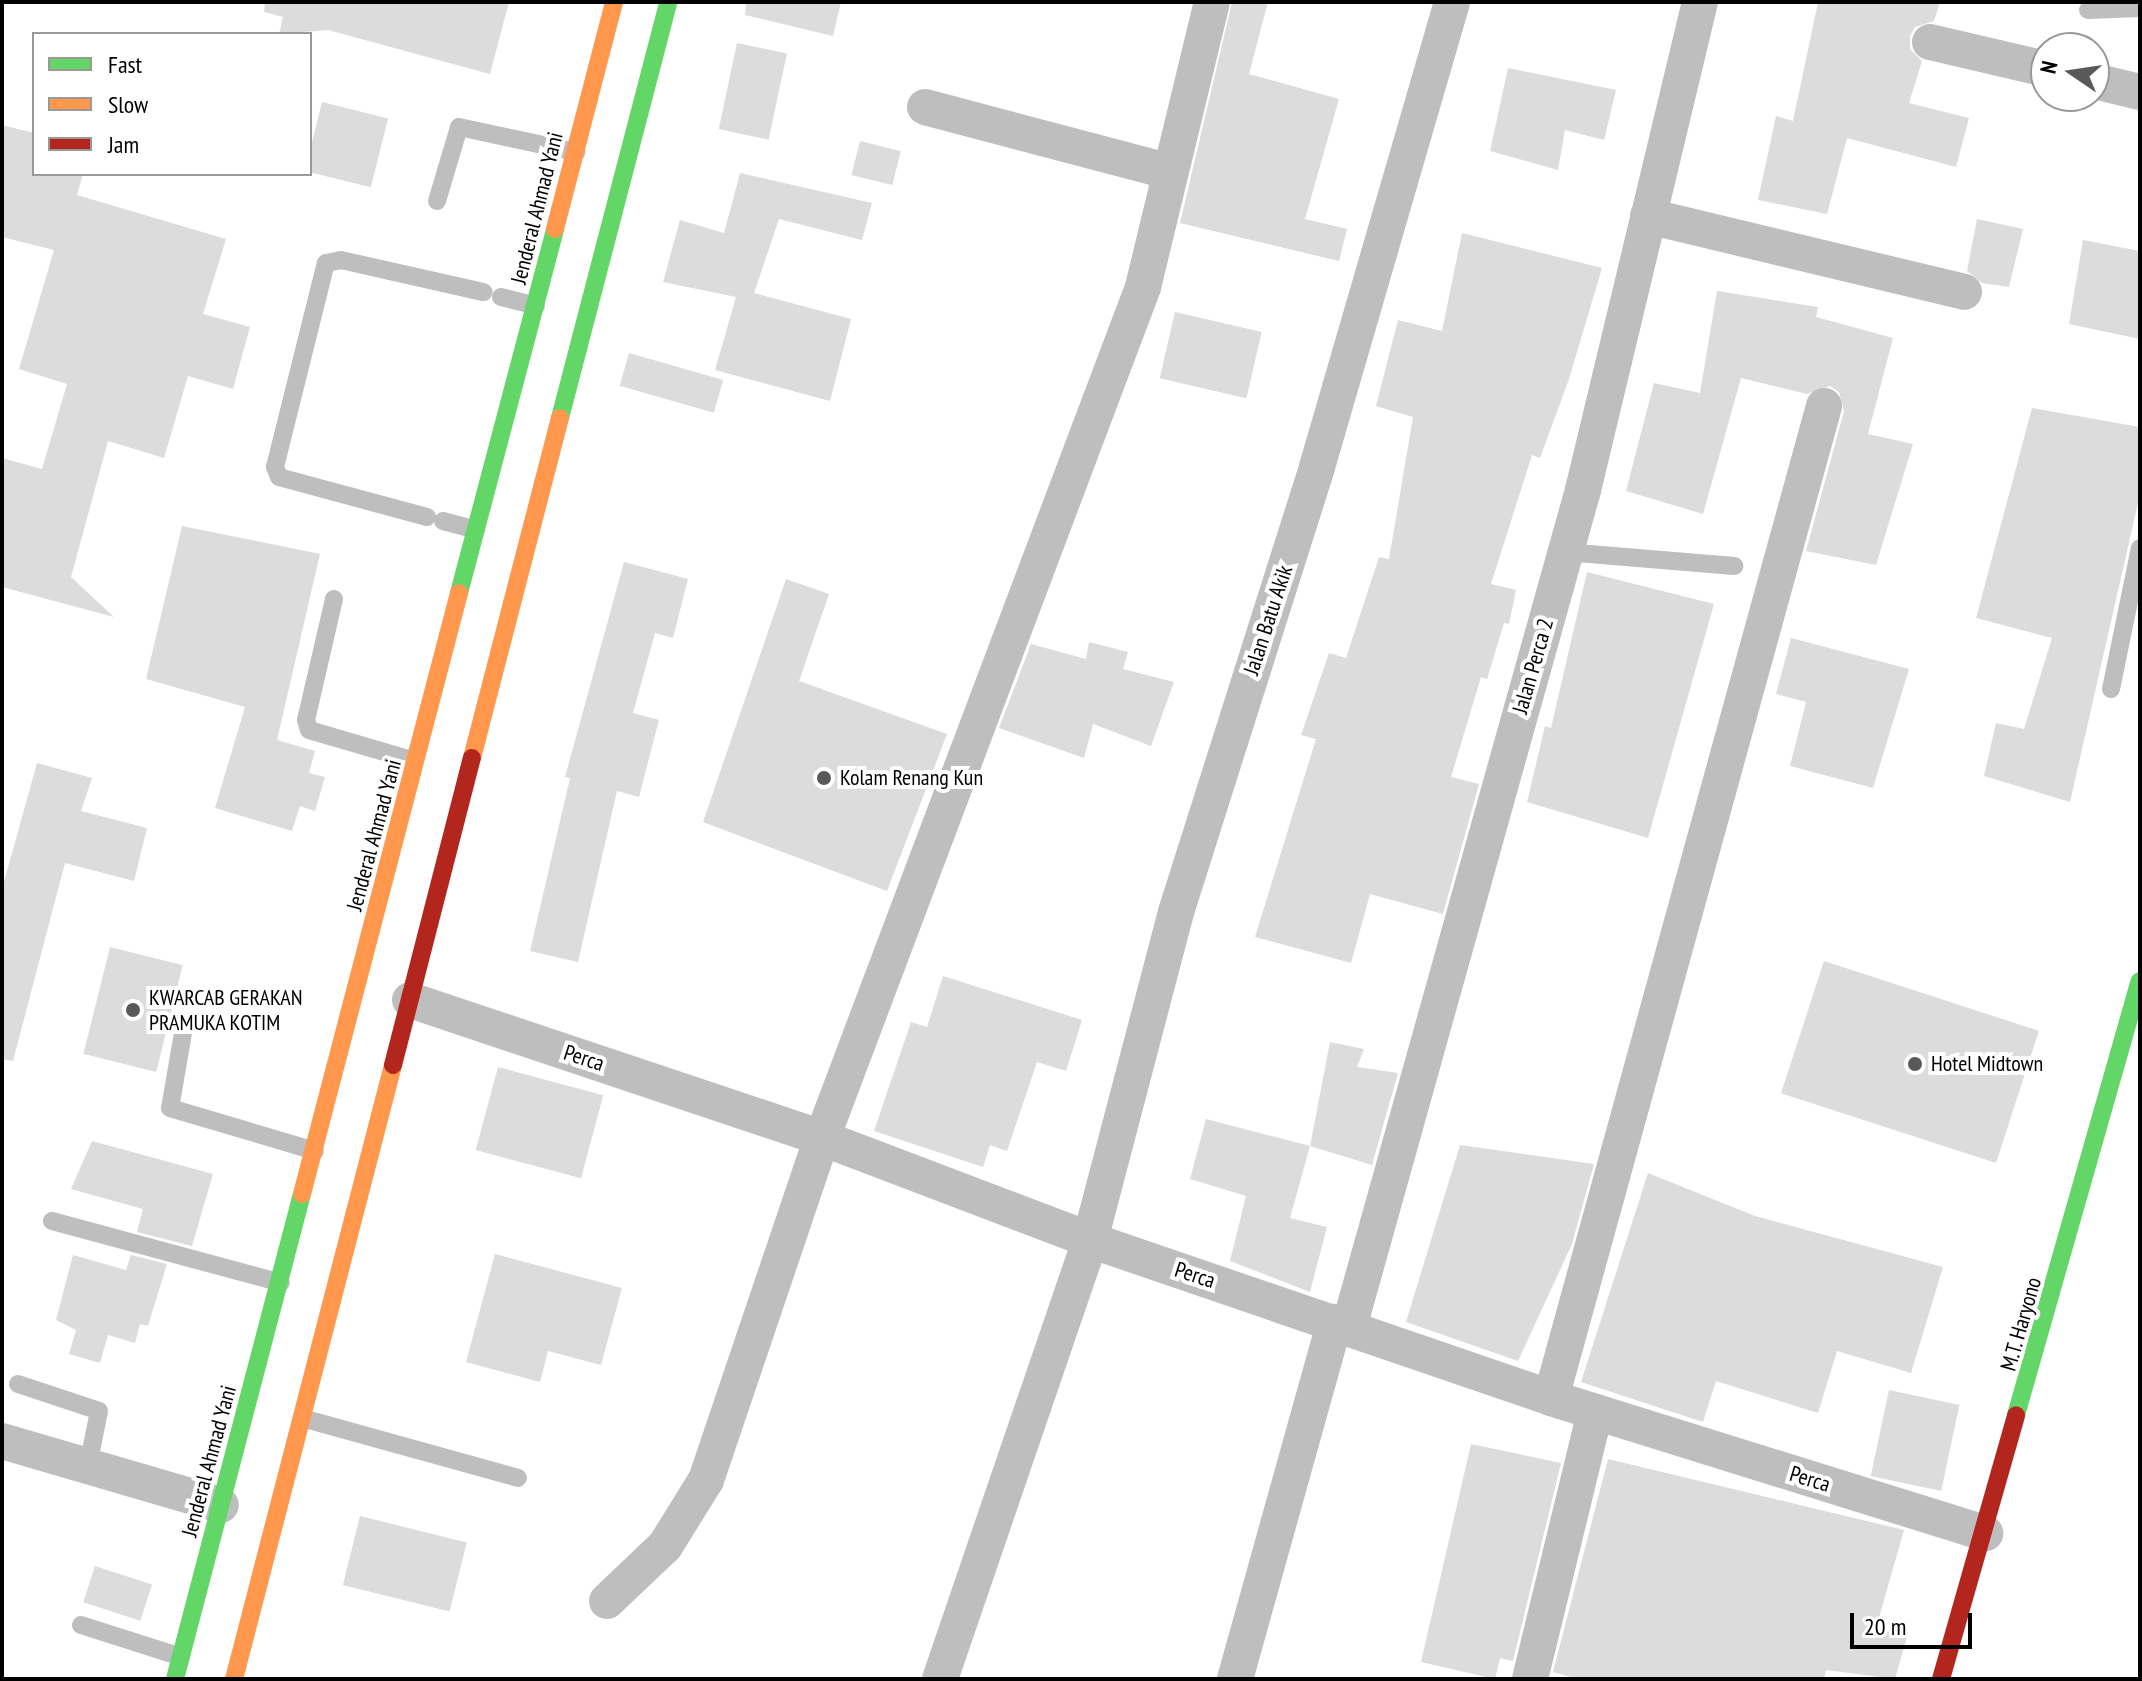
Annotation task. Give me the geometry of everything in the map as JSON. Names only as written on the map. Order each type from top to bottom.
[{"type":"main road","name":"Jenderal Ahmad Yani","points":[[175,1679],[283,1283],[418,762],[490,524],[536,306],[614,2]]},
{"type":"main road","points":[[234,1679],[668,2]]},
{"type":"main road","points":[[490,524],[532,529]]},
{"type":"main road","name":"M.T. Haryono","points":[[1941,1679],[2140,981]]},
{"type":"street","points":[[607,1601],[665,1546],[706,1480],[822,1138],[1143,287],[1212,2]]},
{"type":"street","name":"Jalan Batu Akik","points":[[940,1679],[1090,1240],[1180,900],[1317,467],[1452,2]]},
{"type":"street","name":"Jalan Perca 2","points":[[1235,1679],[1342,1324],[1565,552],[1700,2]]},
{"type":"street","points":[[1930,42],[2030,65]]},
{"type":"street","points":[[2110,85],[2140,92]]},
{"type":"street","points":[[925,107],[1171,172]]},
{"type":"street","points":[[1648,216],[1964,292]]},
{"type":"street","points":[[1551,1398],[1824,406]]},
{"type":"street","name":"Perca","points":[[410,1000],[822,1138],[1090,1240],[1551,1398],[1985,1533]]},
{"type":"street","points":[[1530,1679],[1595,1412]]},
{"type":"street","points":[[2,1441],[221,1505]]},
{"type":"lane","points":[[2088,10],[2140,8]]},
{"type":"lane","points":[[437,201],[459,127],[576,152]]},
{"type":"lane","points":[[490,524],[435,519],[287,481],[275,467],[326,263],[341,260],[536,306]]},
{"type":"lane","points":[[2111,689],[2140,548]]},
{"type":"lane","points":[[1565,552],[1734,566]]},
{"type":"lane","points":[[334,599],[306,720],[309,730],[418,762]]},
{"type":"lane","points":[[183,1033],[170,1108],[317,1151]]},
{"type":"lane","points":[[52,1221],[283,1283]]},
{"type":"lane","points":[[18,1384],[99,1411],[88,1466]]},
{"type":"lane","points":[[302,1418],[518,1478]]},
{"type":"lane","points":[[81,1625],[181,1657]]},
{"type":"building","points":[[265,2],[509,2],[490,74],[328,30],[279,32],[283,17],[264,12]]},
{"type":"building","points":[[746,2],[841,2],[833,36],[745,15]]},
{"type":"building","points":[[1232,2],[1268,2],[1249,74],[1339,99],[1305,219],[1347,229],[1339,261],[1180,223]]},
{"type":"building","points":[[1818,2],[1940,2],[1934,21],[1915,27],[1910,36],[1910,49],[1922,61],[1909,103],[1969,118],[1956,167],[1847,138],[1827,214],[1758,200],[1776,116],[1793,121]]},
{"type":"building","points":[[737,43],[787,54],[769,140],[719,129]]},
{"type":"building","points":[[1508,68],[1616,90],[1604,140],[1565,130],[1558,170],[1490,151]]},
{"type":"building","points":[[322,102],[388,118],[371,187],[312,173],[312,142]]},
{"type":"building","points":[[2,125],[32,132],[32,176],[82,176],[77,195],[226,239],[203,314],[250,327],[233,389],[188,376],[164,458],[108,441],[71,577],[114,617],[2,587],[2,458],[42,469],[67,384],[19,369],[54,250],[2,237]]},
{"type":"building","points":[[860,141],[901,151],[892,185],[852,175]]},
{"type":"building","points":[[740,173],[872,203],[862,240],[779,219],[754,293],[851,319],[830,401],[715,370],[736,297],[663,282],[680,220],[724,233]]},
{"type":"building","points":[[1977,219],[2023,229],[2009,287],[1982,283],[1967,271]]},
{"type":"building","points":[[1462,233],[1602,268],[1569,379],[1540,458],[1532,455],[1491,584],[1516,590],[1509,624],[1504,623],[1487,679],[1481,677],[1451,777],[1479,784],[1443,914],[1370,894],[1351,963],[1255,937],[1316,739],[1301,735],[1329,653],[1346,658],[1379,557],[1389,559],[1413,417],[1376,406],[1398,320],[1442,331]]},
{"type":"building","points":[[2083,240],[2140,251],[2140,339],[2069,324]]},
{"type":"building","points":[[1717,291],[1818,307],[1816,317],[1893,338],[1868,434],[1913,444],[1876,565],[1806,551],[1844,411],[1839,392],[1830,386],[1807,394],[1741,378],[1703,514],[1626,491],[1654,383],[1700,393]]},
{"type":"building","points":[[1175,312],[1262,332],[1246,398],[1160,378]]},
{"type":"building","points":[[629,353],[723,380],[714,413],[620,386]]},
{"type":"building","points":[[2032,408],[2140,427],[2140,494],[2070,802],[1984,776],[1996,723],[2024,729],[2052,638],[1976,618]]},
{"type":"building","points":[[182,526],[320,554],[277,740],[315,751],[309,773],[325,777],[315,811],[300,806],[292,831],[215,808],[245,707],[146,679]]},
{"type":"building","points":[[624,562],[688,579],[673,638],[655,633],[633,713],[659,720],[639,797],[617,791],[578,962],[530,951],[570,778],[565,777]]},
{"type":"building","points":[[1587,572],[1714,604],[1648,838],[1527,802],[1545,726],[1551,728]]},
{"type":"building","name":"Kolam Renang Kun","points":[[786,579],[829,594],[799,681],[947,734],[887,891],[703,822]]},
{"type":"building","points":[[1791,638],[1909,669],[1873,788],[1790,766],[1806,702],[1776,694]]},
{"type":"building","points":[[1089,642],[1128,652],[1123,669],[1174,682],[1151,746],[1093,724],[1084,758],[999,728],[1031,644],[1086,659]]},
{"type":"building","points":[[37,763],[92,778],[81,811],[147,828],[134,881],[65,863],[13,1061],[2,1059],[2,889]]},
{"type":"building","name":"KWARCAB GERAKAN PRAMUKA KOTIM","points":[[110,947],[183,965],[156,1072],[83,1054]]},
{"type":"building","name":"Hotel Midtown","points":[[1824,961],[2039,1031],[1996,1163],[1781,1093]]},
{"type":"building","points":[[943,976],[1082,1020],[1066,1071],[1037,1062],[1007,1151],[990,1145],[983,1167],[874,1131],[911,1022],[927,1027]]},
{"type":"building","points":[[1330,1042],[1364,1049],[1357,1067],[1398,1073],[1372,1165],[1310,1146]]},
{"type":"building","points":[[498,1067],[603,1095],[581,1178],[476,1150]]},
{"type":"building","points":[[1206,1119],[1310,1146],[1290,1218],[1327,1227],[1310,1292],[1230,1261],[1246,1196],[1190,1179]]},
{"type":"building","points":[[92,1141],[213,1174],[192,1246],[137,1232],[143,1209],[71,1189]]},
{"type":"building","points":[[1460,1145],[1594,1164],[1572,1244],[1518,1361],[1406,1322]]},
{"type":"building","points":[[1648,1173],[1755,1216],[1943,1267],[1911,1373],[1837,1351],[1818,1413],[1716,1381],[1703,1422],[1581,1382]]},
{"type":"building","points":[[495,1254],[622,1288],[601,1365],[548,1351],[540,1382],[466,1362]]},
{"type":"building","points":[[73,1255],[126,1270],[131,1255],[167,1264],[148,1326],[140,1324],[135,1343],[108,1335],[100,1363],[69,1354],[76,1330],[56,1320]]},
{"type":"building","points":[[1889,1390],[1959,1405],[1941,1491],[1871,1476]]},
{"type":"building","points":[[1471,1444],[1561,1463],[1513,1661],[1500,1658],[1495,1679],[1421,1662]]},
{"type":"building","points":[[1608,1459],[1904,1530],[1876,1628],[1907,1637],[1895,1679],[1826,1670],[1824,1679],[1578,1679],[1553,1672]]},
{"type":"building","points":[[360,1516],[467,1543],[450,1612],[343,1585]]},
{"type":"building","points":[[95,1566],[152,1585],[140,1621],[83,1602]]},
{"type":"traffic: fast","points":[[560,418],[668,2]]},
{"type":"traffic: fast","points":[[459,593],[555,229]]},
{"type":"traffic: fast","points":[[2016,1415],[2140,981]]},
{"type":"traffic: fast","points":[[175,1679],[302,1194]]},
{"type":"traffic: slow","points":[[555,229],[614,2]]},
{"type":"traffic: slow","points":[[472,758],[560,418]]},
{"type":"traffic: slow","points":[[302,1194],[459,593]]},
{"type":"traffic: slow","points":[[234,1679],[393,1065]]},
{"type":"traffic: jam","points":[[393,1065],[472,758]]},
{"type":"traffic: jam","points":[[1941,1679],[2016,1415]]},
{"type":"place","name":"Kolam Renang Kun","points":[[824,778]]},
{"type":"place","name":"KWARCAB GERAKAN PRAMUKA KOTIM","points":[[133,1010]]},
{"type":"place","name":"Hotel Midtown","points":[[1915,1064]]}]
